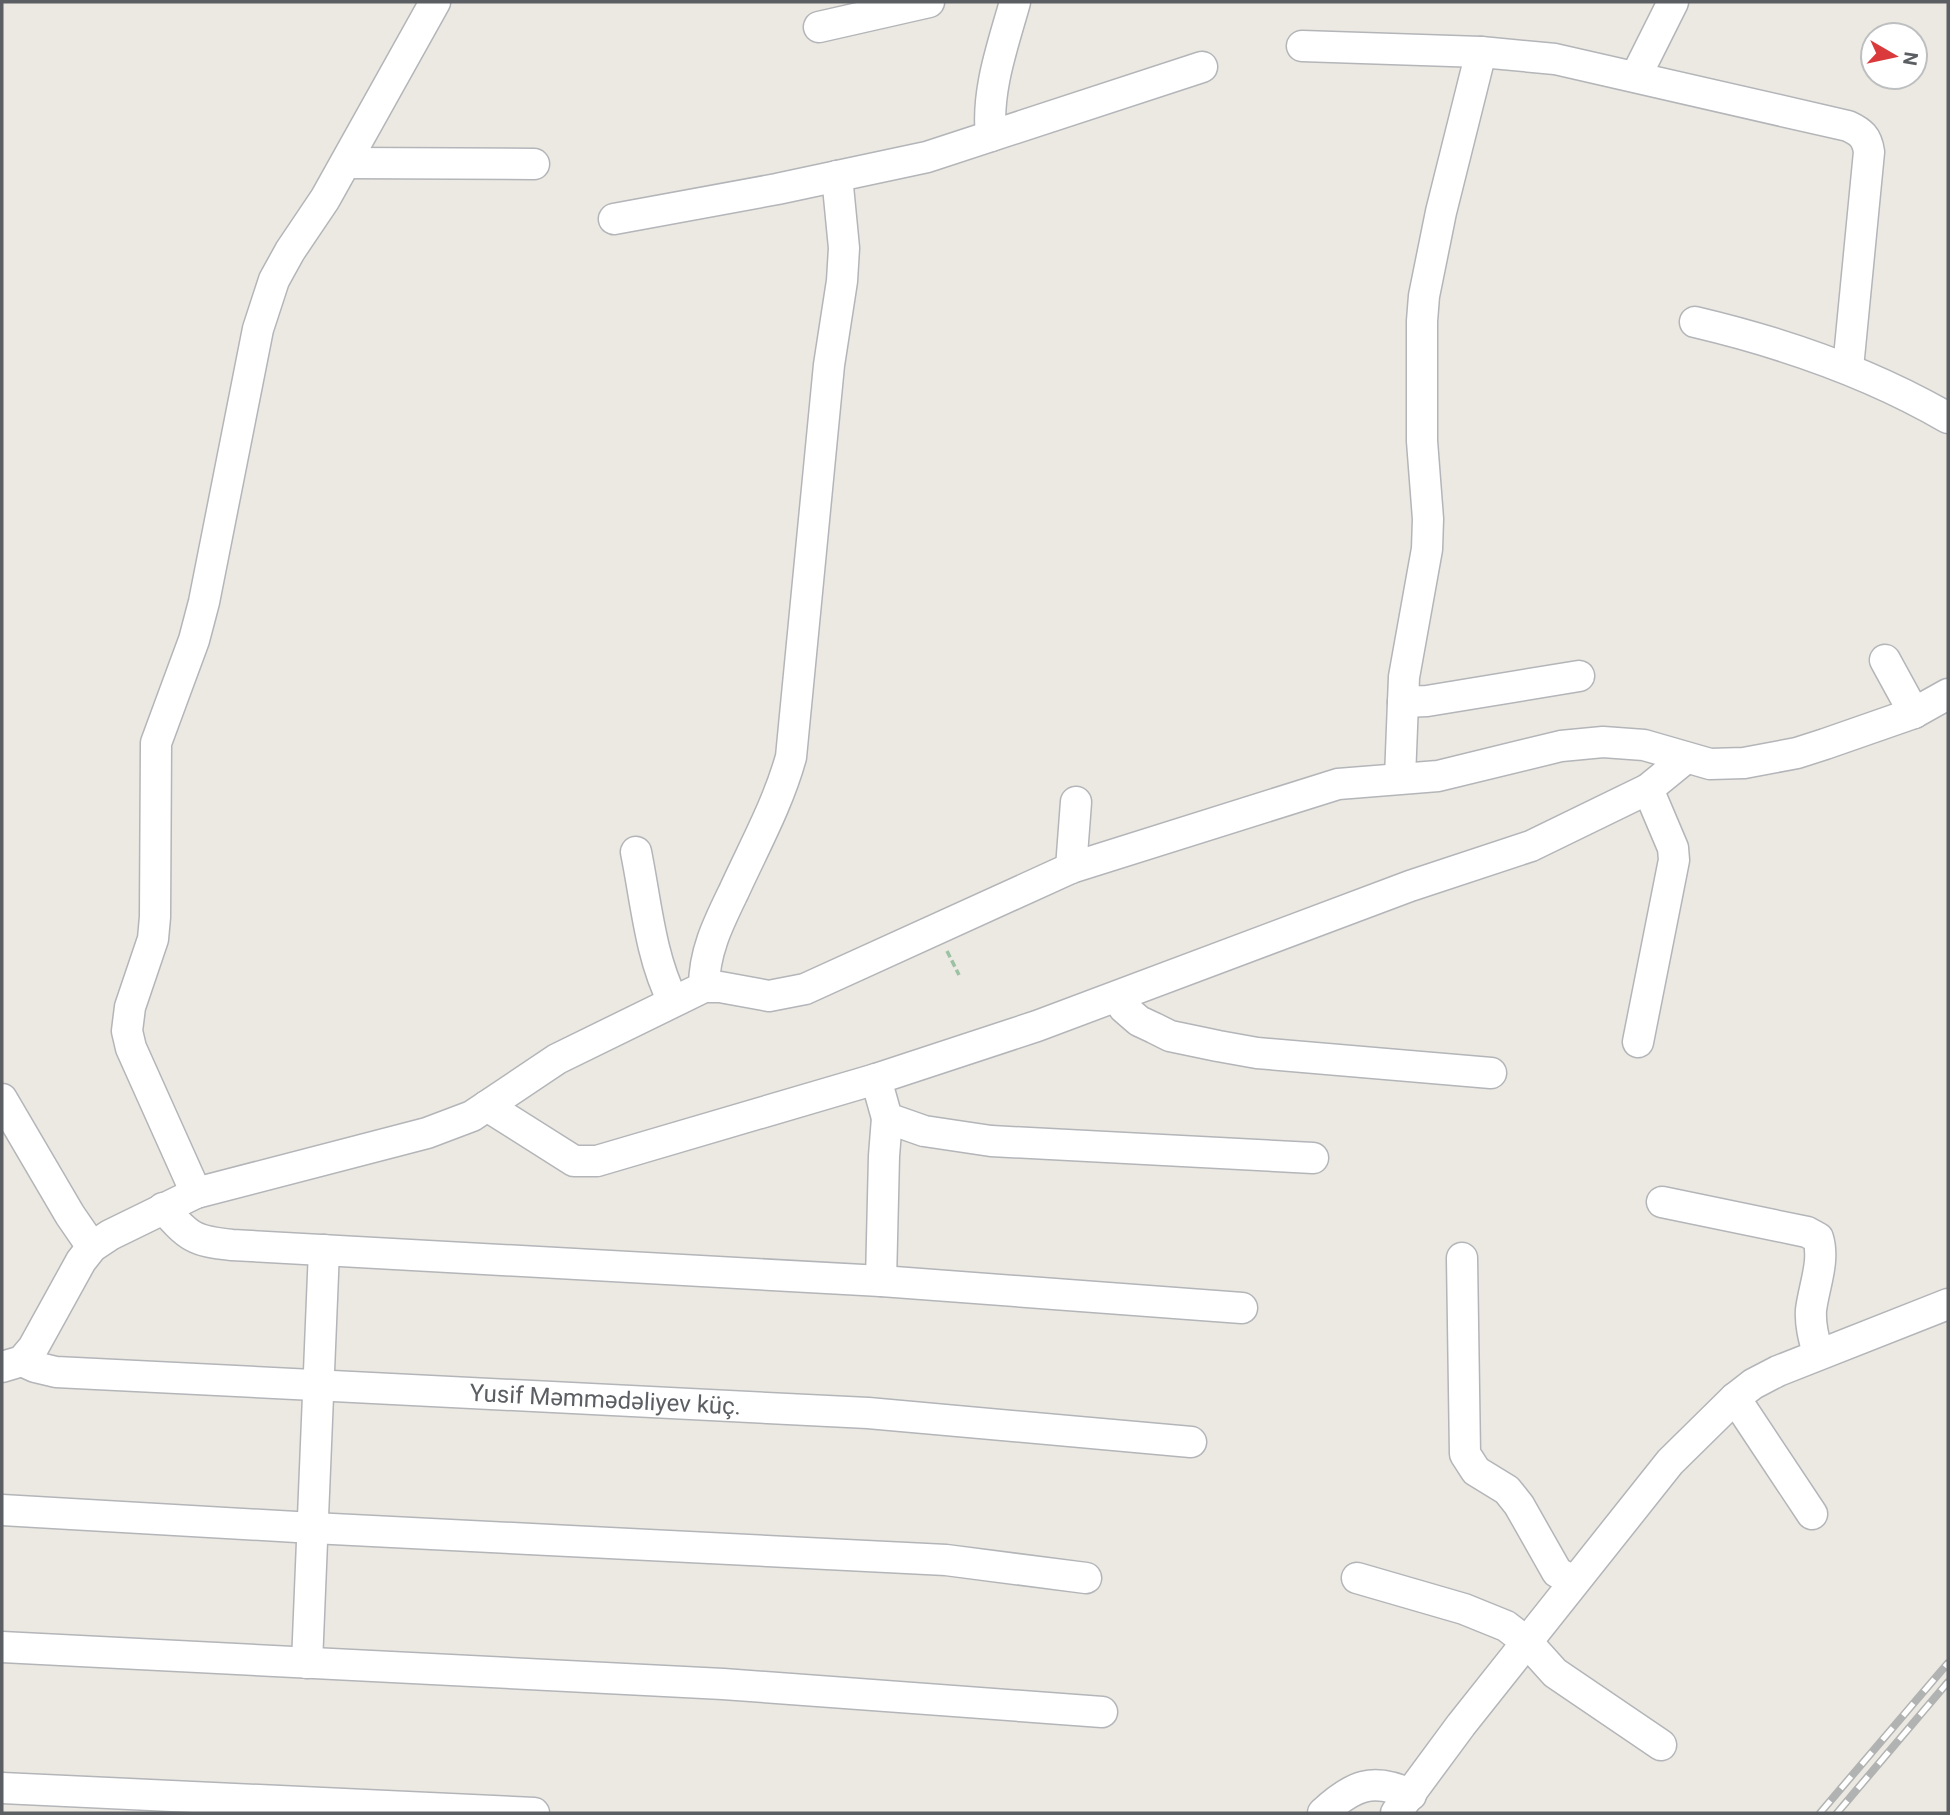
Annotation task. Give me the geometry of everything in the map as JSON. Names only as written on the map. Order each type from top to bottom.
[{"type":"street","points":[[196,1193],[131,1048],[127,1031],[130,1007],[153,939],[156,743],[194,640],[204,602],[258,329],[274,280],[326,199],[435,2]]},
{"type":"street","points":[[819,27],[929,2]]},
{"type":"street","points":[[991,136],[989,117],[992,92],[1015,2]]},
{"type":"street","points":[[1636,76],[1673,2]]},
{"type":"street","points":[[1302,46],[1481,52],[1555,59],[1848,125],[1860,132],[1867,140],[1869,152],[1848,368]]},
{"type":"street","points":[[1400,778],[1406,664],[1427,549],[1428,519],[1422,441],[1424,296],[1441,212],[1481,52]]},
{"type":"street","points":[[614,219],[927,157],[1202,67]]},
{"type":"street","points":[[346,163],[534,164]]},
{"type":"street","points":[[837,176],[844,248],[842,281],[829,365],[791,757],[782,791],[712,937],[704,967],[704,987],[731,988],[769,996],[805,989],[1072,868],[1338,784],[1438,776],[1561,746],[1603,743],[1644,745],[1700,763],[1744,764],[1797,753],[1914,713],[1948,694]]},
{"type":"street","points":[[1695,322],[1756,337],[1848,368],[1948,418]]},
{"type":"street","points":[[1885,660],[1914,713]]},
{"type":"street","points":[[1403,702],[1427,701],[1580,676]]},
{"type":"street","points":[[487,1106],[573,1161],[587,1163],[876,1079],[1117,998],[1410,886],[1531,846],[1648,789],[1686,758]]},
{"type":"street","points":[[1638,1042],[1674,860],[1673,848],[1648,789]]},
{"type":"street","points":[[1072,868],[1076,802]]},
{"type":"street","points":[[636,852],[658,961],[663,981],[673,1001]]},
{"type":"street","name":"Yusif Məmmədəliyev küç.","points":[[12,1364],[33,1349],[81,1261],[92,1247],[110,1235],[196,1193],[427,1133],[472,1116],[549,1064],[704,987]]},
{"type":"street","points":[[1117,998],[1132,1014],[1170,1036],[1218,1046],[1257,1053],[1492,1073]]},
{"type":"street","points":[[876,1079],[887,1118],[881,1281]]},
{"type":"street","points":[[2,1099],[70,1215],[92,1247]]},
{"type":"street","points":[[887,1118],[924,1131],[991,1141],[1313,1158]]},
{"type":"street","points":[[1662,1202],[1807,1232],[1818,1238],[1822,1250],[1811,1311],[1811,1328],[1818,1354]]},
{"type":"street","points":[[163,1208],[191,1237],[208,1242],[881,1281],[1242,1308]]},
{"type":"street","points":[[307,1663],[324,1250]]},
{"type":"street","points":[[1462,1258],[1465,1454],[1476,1471],[1507,1490],[1519,1505],[1557,1572],[1574,1582]]},
{"type":"street","points":[[1404,1804],[1461,1725],[1670,1462],[1735,1398],[1753,1384],[1818,1354],[1948,1304]]},
{"type":"street","name":"Yusif Məmmədəliyev küç.","points":[[12,1364],[56,1372],[868,1413],[1191,1442]]},
{"type":"street","points":[[1735,1398],[1812,1514]]},
{"type":"street","points":[[2,1510],[946,1560],[1086,1578]]},
{"type":"street","points":[[1357,1578],[1464,1609],[1506,1626],[1527,1642],[1555,1674],[1661,1745]]},
{"type":"street","points":[[2,1647],[723,1684],[1102,1712]]},
{"type":"street","points":[[1323,1813],[1354,1789],[1376,1783],[1397,1787],[1404,1804]]},
{"type":"street","points":[[2,1788],[534,1813]]},
{"type":"railway","points":[[1820,1813],[1948,1663]]},
{"type":"railway","points":[[1837,1813],[1948,1682]]}]
